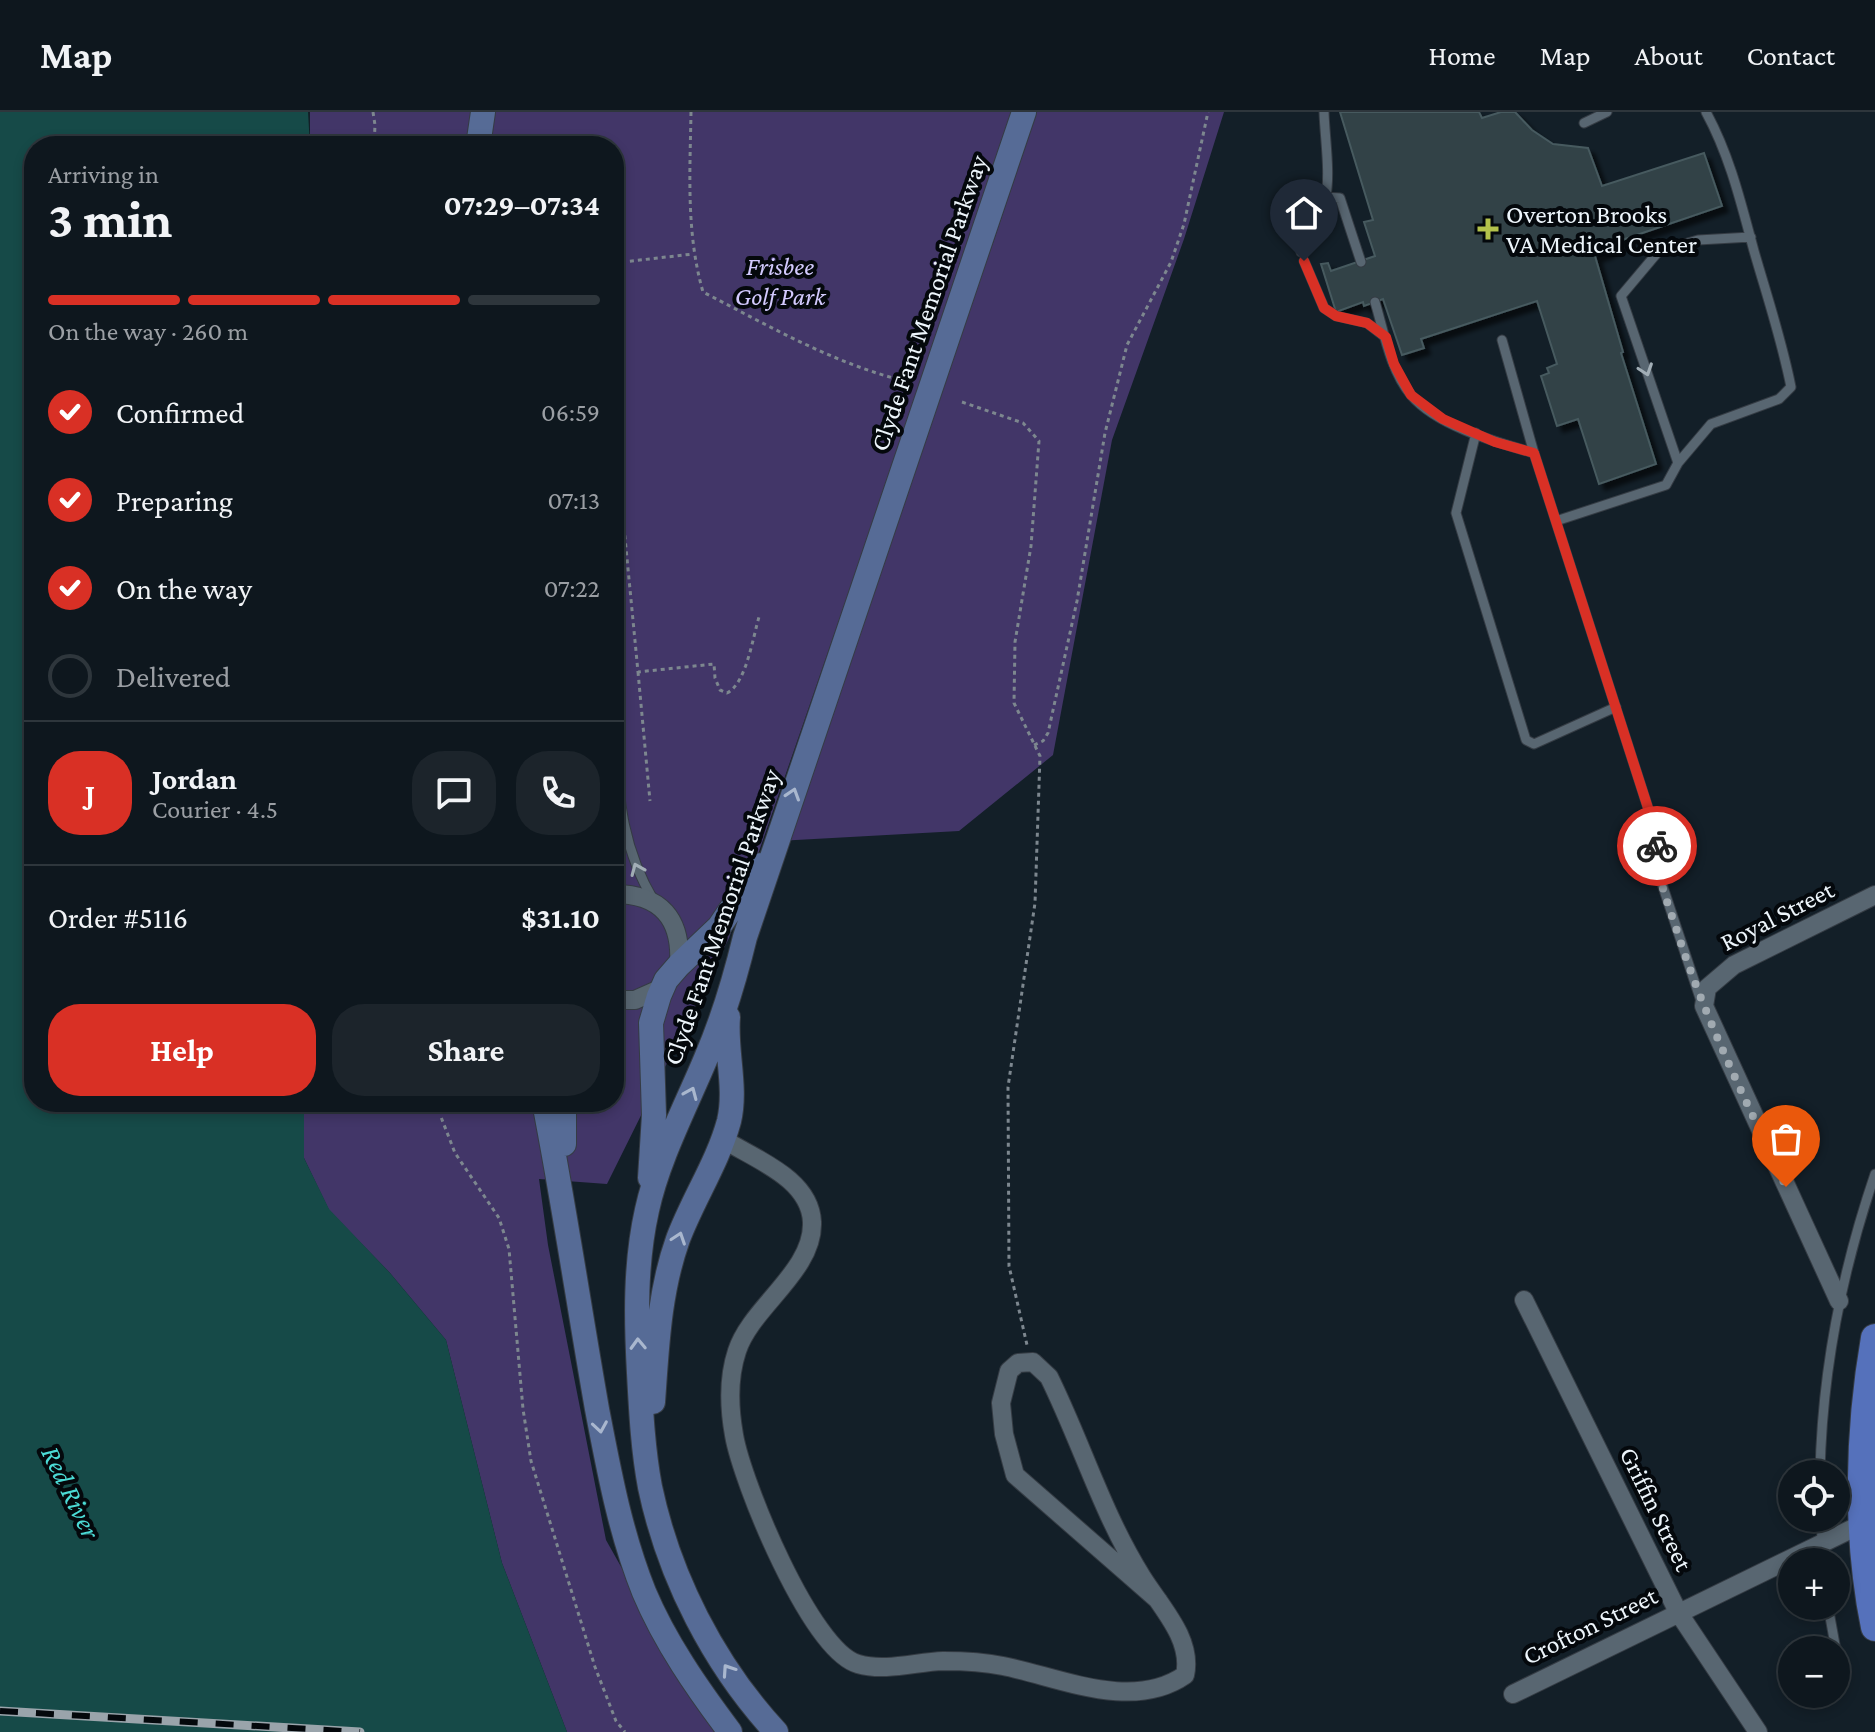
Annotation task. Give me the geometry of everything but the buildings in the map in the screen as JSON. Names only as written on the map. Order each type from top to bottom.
[{"type":"main road","points":[[479,136],[483,112]]},
{"type":"main road","name":"Clyde Fant Memorial Parkway","points":[[776,1732],[742,1691],[703,1629],[666,1547],[656,1508],[644,1444],[637,1341],[640,1258],[647,1209],[731,990],[745,937],[1024,112]]},
{"type":"main road","points":[[647,1209],[654,1115],[651,1023],[662,988],[679,965],[719,927],[778,841]]},
{"type":"main road","points":[[656,1508],[652,1426],[660,1308],[677,1242],[730,1117],[727,1021],[731,990]]},
{"type":"main road","points":[[546,1112],[604,1449],[632,1560],[670,1641],[700,1692],[730,1732]]},
{"type":"main road","points":[[564,1112],[565,1161],[577,1299]]},
{"type":"main road","points":[[1875,1338],[1864,1429],[1870,1520],[1866,1568],[1875,1627]]},
{"type":"street","points":[[624,895],[651,900],[674,924],[679,938],[679,965]]},
{"type":"street","name":"Royal Street","points":[[1706,1015],[1707,988],[1734,965],[1875,895]]},
{"type":"street","points":[[624,1000],[635,1000],[662,988]]},
{"type":"street","points":[[1706,1015],[1839,1301]]},
{"type":"street","points":[[723,1139],[776,1169],[795,1186],[809,1207],[812,1223],[808,1248],[738,1348],[729,1385],[734,1435],[749,1489],[790,1578],[821,1633],[835,1650],[858,1664],[989,1663],[1043,1674],[1085,1688],[1151,1690],[1174,1683],[1185,1675],[1188,1661],[1173,1621],[1107,1516],[1049,1377],[1033,1362],[1018,1363],[1009,1371],[1001,1403],[1004,1434],[1015,1475],[1158,1600]]},
{"type":"street","name":"Griffin Street","points":[[1524,1300],[1678,1612],[1758,1732]]},
{"type":"street","name":"Crofton Street","points":[[1829,1548],[1870,1520]]},
{"type":"street","name":"Crofton Street","points":[[1513,1694],[1678,1612],[1778,1571]]},
{"type":"lane","points":[[1324,112],[1325,206],[1304,233],[1303,256],[1324,308],[1336,316],[1367,323],[1386,337]]},
{"type":"lane","points":[[1584,123],[1607,112]]},
{"type":"lane","points":[[1556,521],[1666,485],[1678,463],[1711,424],[1779,399],[1791,387],[1786,358],[1731,169],[1706,112]]},
{"type":"lane","points":[[1326,197],[1340,198],[1361,262]]},
{"type":"lane","points":[[1678,463],[1621,296],[1658,252],[1698,240],[1751,237]]},
{"type":"lane","points":[[1375,302],[1394,364],[1411,395],[1443,419],[1534,453]]},
{"type":"lane","points":[[1502,340],[1534,453],[1657,836],[1656,866],[1706,1015]]},
{"type":"lane","points":[[1476,433],[1456,513],[1526,740],[1534,744],[1616,707]]},
{"type":"lane","points":[[624,832],[637,869],[655,904]]},
{"type":"lane","points":[[1821,1460],[1827,1377],[1839,1301],[1856,1229],[1875,1174]]},
{"type":"path","points":[[373,112],[374,136]]},
{"type":"path","points":[[691,112],[689,208],[693,254],[703,292],[861,369],[893,378]]},
{"type":"path","points":[[1034,745],[1043,741],[1048,733],[1077,601],[1105,433],[1127,345],[1171,262],[1184,224],[1208,112]]},
{"type":"path","points":[[624,262],[693,254]]},
{"type":"path","points":[[962,402],[1023,423],[1039,441],[1031,546],[1015,642],[1014,703],[1040,756],[1035,903],[1008,1087],[1009,1266],[1022,1334],[1033,1362]]},
{"type":"path","points":[[624,527],[650,801]]},
{"type":"path","points":[[638,672],[714,664],[720,690],[727,693],[734,689],[744,671],[759,617]]},
{"type":"path","points":[[441,1112],[455,1153],[499,1218],[509,1249],[523,1409],[531,1461],[595,1667],[616,1721],[625,1732]]},
{"type":"green space","name":"Frisbee Golf Park","points":[[310,112],[1015,112],[729,938],[607,1184],[539,1179],[548,1245],[606,1540],[714,1732],[567,1732],[502,1563],[446,1340],[390,1273],[329,1210],[304,1158],[304,1112],[624,1112],[624,136],[310,136]]},
{"type":"green space","points":[[1037,112],[1224,112],[1184,239],[1112,440],[1053,755],[959,831],[778,841],[993,243]]},
{"type":"water","name":"Red River","points":[[0,112],[308,112],[309,136],[24,136],[24,1112],[304,1112],[304,1158],[329,1209],[390,1273],[446,1340],[502,1563],[567,1732],[0,1732]]},
{"type":"railway","points":[[0,1711],[360,1732]]},
{"type":"way so far","points":[[1657,846],[1656,866],[1690,974],[1786,1187]]},
{"type":"place","name":"Overton Brooks VA Medical Center","points":[[1488,229]]},
{"type":"route","points":[[1304,261],[1324,308],[1336,316],[1367,323],[1386,337],[1394,364],[1411,395],[1443,419],[1495,442],[1534,453],[1657,836],[1657,846]]}]
